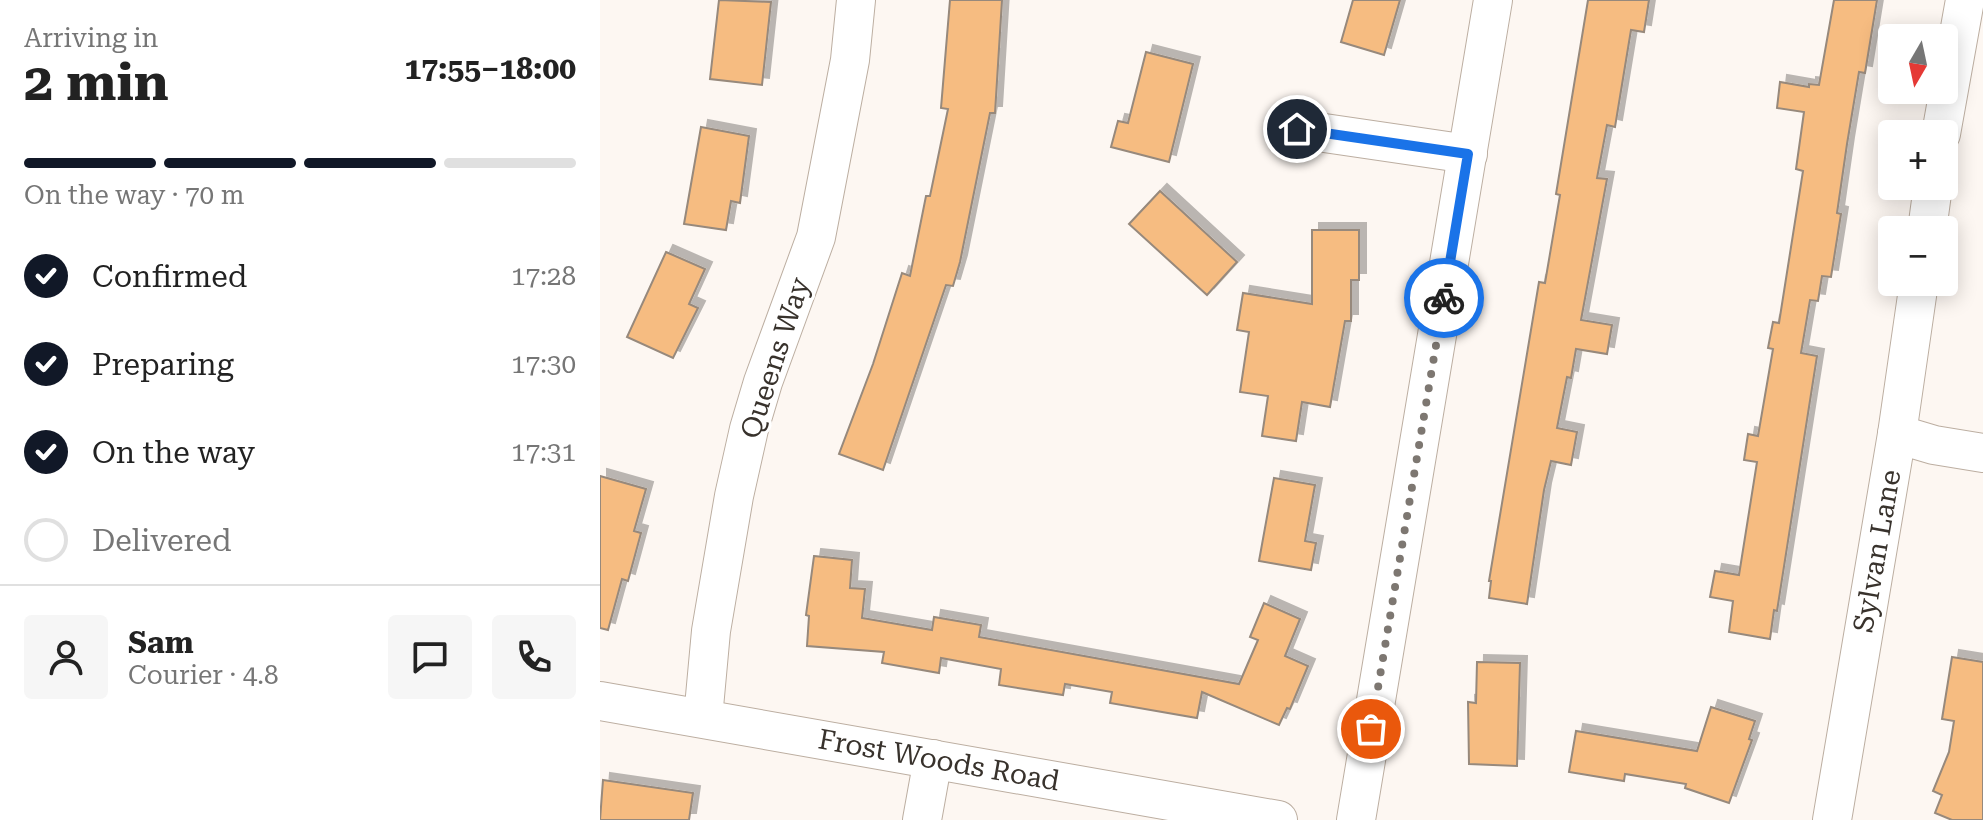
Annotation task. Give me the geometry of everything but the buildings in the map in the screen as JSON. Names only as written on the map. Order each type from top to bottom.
[{"type":"street","name":"Queens Way","points":[[703,718],[711,631],[734,496],[763,382],[816,237],[848,74],[856,0]]},
{"type":"street","points":[[1356,820],[1493,0]]},
{"type":"street","points":[[1944,120],[1965,0]]},
{"type":"street","points":[[1297,129],[1468,154]]},
{"type":"street","name":"Sylvan Lane","points":[[1832,820],[1917,296]]},
{"type":"street","points":[[1897,434],[1934,445],[1983,453]]},
{"type":"street","name":"Frost Woods Road","points":[[600,701],[1278,820]]},
{"type":"street","points":[[922,820],[933,759]]},
{"type":"way so far","points":[[1371,729],[1444,298]]},
{"type":"route","points":[[1297,129],[1468,154],[1444,298]]}]
